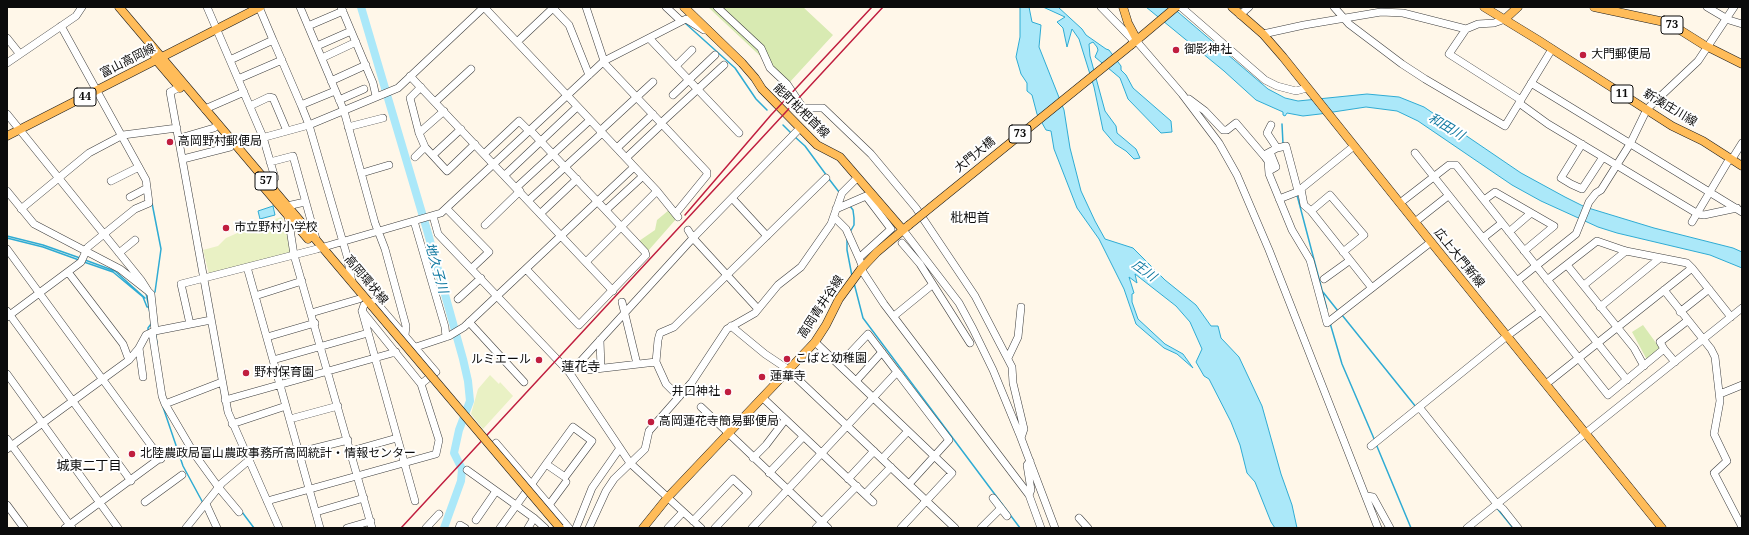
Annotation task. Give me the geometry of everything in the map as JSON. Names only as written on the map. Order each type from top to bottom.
[{"type":"main road","name":"高岡環状線","points":[[118,7],[152,48],[180,87],[233,146],[288,216],[352,283],[366,305],[560,528]]},
{"type":"main road","name":"富山高岡線","points":[[7,136],[259,7]]},
{"type":"main road","name":"能町枇杷首線","points":[[684,7],[742,63],[762,89],[817,145],[840,157],[857,178],[906,227]]},
{"type":"main road","points":[[1123,7],[1135,42]]},
{"type":"main road","name":"73","points":[[1135,42],[1176,7]]},
{"type":"main road","name":"広上大門新線","points":[[1232,7],[1263,34],[1283,56],[1430,242],[1662,528]]},
{"type":"main road","name":"新湊庄川線","points":[[1484,7],[1505,18],[1672,126],[1703,141],[1742,166]]},
{"type":"main road","points":[[1505,18],[1518,7]]},
{"type":"main road","name":"73","points":[[1594,7],[1669,22],[1707,47],[1742,64]]},
{"type":"main road","name":"大門大橋","points":[[906,227],[1135,42]]},
{"type":"main road","name":"高岡環状線","points":[[160,59],[205,109],[216,126]]},
{"type":"main road","name":"高岡環状線","points":[[233,146],[316,240],[320,248],[366,305],[553,528]]},
{"type":"main road","name":"高岡青井谷線","points":[[643,528],[668,497],[815,342],[826,326],[839,299],[862,268],[876,252],[906,227]]},
{"type":"street","points":[[7,63],[76,16],[82,7]]},
{"type":"street","points":[[207,7],[263,137],[275,178],[269,185]]},
{"type":"street","points":[[259,7],[309,125],[341,242],[347,256],[352,283]]},
{"type":"street","points":[[300,7],[344,111],[406,326],[405,335]]},
{"type":"street","points":[[183,159],[309,125],[398,88],[484,7],[577,108],[657,191],[677,215],[707,175],[707,172],[605,64],[586,7]]},
{"type":"street","points":[[666,7],[683,20],[704,30],[709,30]]},
{"type":"street","points":[[717,7],[761,48],[770,68],[787,84],[804,108],[824,108],[871,154],[916,208],[975,296],[1008,358],[1012,367],[1013,383],[1024,429],[1021,438]]},
{"type":"street","points":[[1101,7],[1135,42],[1139,44],[1182,94],[1219,143],[1237,175],[1269,250],[1321,384],[1367,496],[1378,528]]},
{"type":"street","points":[[1181,7],[1265,80],[1277,86],[1296,91],[1309,90]]},
{"type":"street","points":[[1240,15],[1249,7]]},
{"type":"street","points":[[1334,7],[1349,24],[1425,79],[1504,126],[1552,49]]},
{"type":"street","points":[[1708,7],[1726,19],[1742,24]]},
{"type":"street","points":[[1517,281],[1576,234],[1589,202],[1596,193],[1601,190],[1630,144],[1647,109],[1685,75],[1698,61],[1734,7]]},
{"type":"street","points":[[517,42],[552,8],[569,25],[588,75]]},
{"type":"street","points":[[308,26],[342,9],[366,65],[377,96]]},
{"type":"street","points":[[1263,34],[1276,30],[1381,12],[1403,13],[1466,29]]},
{"type":"street","points":[[1505,18],[1494,22],[1478,24],[1466,29],[1449,54],[1520,101],[1548,124],[1697,213],[1704,214],[1739,210]]},
{"type":"street","points":[[190,324],[181,284],[320,248],[441,213],[604,61],[683,20]]},
{"type":"street","points":[[61,26],[97,91],[124,135],[146,180],[149,203],[135,209],[104,234],[68,272],[8,314],[131,481]]},
{"type":"street","points":[[317,46],[351,32]]},
{"type":"street","points":[[7,38],[20,53]]},
{"type":"street","points":[[649,38],[739,134]]},
{"type":"street","points":[[230,60],[273,40]]},
{"type":"street","points":[[322,58],[356,42]]},
{"type":"street","points":[[676,66],[692,50]]},
{"type":"street","points":[[673,95],[715,55]]},
{"type":"street","points":[[238,80],[282,60]]},
{"type":"street","points":[[331,81],[366,65]]},
{"type":"street","points":[[626,158],[724,65]]},
{"type":"street","points":[[435,102],[471,69]]},
{"type":"street","points":[[410,76],[541,212],[613,291]]},
{"type":"street","points":[[529,200],[653,82]]},
{"type":"street","points":[[1531,83],[1739,210]]},
{"type":"street","points":[[180,87],[170,92],[180,138],[225,400],[232,424],[279,528]]},
{"type":"street","points":[[421,87],[410,98],[420,133],[425,147],[447,171],[475,144]]},
{"type":"street","points":[[339,100],[364,89]]},
{"type":"street","points":[[301,105],[335,91]]},
{"type":"street","points":[[205,109],[244,92]]},
{"type":"street","points":[[1182,94],[1206,111],[1223,130],[1227,130],[1236,123],[1267,154],[1269,171],[1279,199],[1292,230],[1310,260],[1327,323],[1430,242]]},
{"type":"street","points":[[250,106],[269,97],[273,98],[287,131]]},
{"type":"street","points":[[505,175],[577,108]]},
{"type":"street","points":[[420,133],[444,111]]},
{"type":"street","points":[[7,114],[151,294],[162,396],[168,403],[195,455],[220,485],[239,512]]},
{"type":"street","points":[[617,148],[653,114]]},
{"type":"street","points":[[348,127],[383,118]]},
{"type":"street","points":[[485,225],[553,154],[590,120]]},
{"type":"street","points":[[484,154],[519,121],[565,166],[645,252],[646,255],[579,326],[526,269]]},
{"type":"street","points":[[180,138],[216,126]]},
{"type":"street","points":[[1271,126],[1267,134],[1278,148]]},
{"type":"street","points":[[21,209],[89,153],[124,135],[177,128]]},
{"type":"street","points":[[569,372],[580,362],[693,238],[800,128]]},
{"type":"street","points":[[433,155],[461,129]]},
{"type":"street","points":[[1692,222],[1742,143]]},
{"type":"street","points":[[1582,144],[1561,178],[1582,189],[1603,157]]},
{"type":"street","points":[[1267,154],[1278,148],[1286,146],[1297,191],[1304,206],[1311,211],[1372,288]]},
{"type":"street","points":[[1279,199],[1297,191],[1354,146]]},
{"type":"street","points":[[415,157],[425,147]]},
{"type":"street","points":[[1415,153],[1433,178],[1483,238],[1608,395],[1664,349]]},
{"type":"street","points":[[270,162],[293,156],[316,240]]},
{"type":"street","points":[[362,173],[389,165]]},
{"type":"street","points":[[1400,204],[1449,165],[1456,165],[1627,380]]},
{"type":"street","points":[[111,181],[139,167]]},
{"type":"street","points":[[416,347],[447,336],[466,324],[562,236],[634,167]]},
{"type":"street","points":[[606,210],[643,176]]},
{"type":"street","points":[[679,397],[666,384],[656,362],[660,334],[680,322],[826,178]]},
{"type":"street","points":[[589,528],[606,491],[614,479],[645,449],[649,431],[692,382],[722,335],[730,326],[756,313],[778,285],[801,267],[831,224],[841,196],[857,178]]},
{"type":"street","points":[[541,212],[577,179]]},
{"type":"street","points":[[130,197],[148,188]]},
{"type":"street","points":[[7,191],[10,201],[21,209],[34,224],[84,255],[120,268],[148,291]]},
{"type":"street","points":[[586,262],[657,191]]},
{"type":"street","points":[[1484,200],[1495,192],[1554,226],[1524,251]]},
{"type":"street","points":[[1311,211],[1330,195],[1364,235],[1343,252]]},
{"type":"street","points":[[836,209],[866,196],[891,229],[859,258]]},
{"type":"street","points":[[1415,222],[1448,196]]},
{"type":"street","points":[[732,198],[768,236]]},
{"type":"street","points":[[287,206],[305,202]]},
{"type":"street","points":[[447,209],[489,252],[472,268]]},
{"type":"street","points":[[1509,232],[1531,212]]},
{"type":"street","points":[[288,216],[294,255],[315,323],[371,525],[347,528]]},
{"type":"street","points":[[432,216],[438,234],[472,268],[569,372],[630,463],[701,528]]},
{"type":"street","points":[[834,217],[846,229],[862,268],[884,304],[1029,495],[1041,528]]},
{"type":"street","points":[[415,221],[447,336]]},
{"type":"street","points":[[1483,238],[1502,223]]},
{"type":"street","points":[[906,227],[959,303],[974,329],[993,370],[1030,460],[1054,528]]},
{"type":"street","points":[[688,230],[693,238],[758,309]]},
{"type":"street","points":[[119,253],[135,240]]},
{"type":"street","points":[[1547,280],[1597,241],[1626,251],[1687,263],[1731,317]]},
{"type":"street","points":[[902,243],[920,264],[970,343]]},
{"type":"street","points":[[1584,285],[1626,251]]},
{"type":"street","points":[[8,252],[161,459]]},
{"type":"street","points":[[1600,306],[1660,258]]},
{"type":"street","points":[[1324,279],[1349,260]]},
{"type":"street","points":[[920,264],[939,275]]},
{"type":"street","points":[[1567,265],[1634,348],[1644,366]]},
{"type":"street","points":[[247,267],[300,452],[320,528]]},
{"type":"street","points":[[1546,384],[1692,268]]},
{"type":"street","points":[[68,272],[123,344],[129,360]]},
{"type":"street","points":[[458,299],[481,278]]},
{"type":"street","points":[[255,296],[302,281]]},
{"type":"street","points":[[894,316],[932,285]]},
{"type":"street","points":[[1680,312],[1709,289]]},
{"type":"street","points":[[1664,290],[1686,320],[1711,349],[1715,357],[1720,394],[1714,434],[1727,461],[1714,473],[1742,527]]},
{"type":"street","points":[[311,312],[366,305],[375,301],[436,372],[421,384]]},
{"type":"street","points":[[622,302],[637,364]]},
{"type":"street","points":[[366,305],[368,333],[415,500]]},
{"type":"street","points":[[267,501],[436,454],[439,440],[421,384],[396,352],[366,305]]},
{"type":"street","points":[[1008,358],[1018,337],[1021,307]]},
{"type":"street","points":[[1370,446],[1507,336],[1541,312]]},
{"type":"street","points":[[1467,528],[1702,339],[1731,317],[1741,312]]},
{"type":"street","points":[[9,447],[129,360],[139,348],[146,335],[154,331],[211,320]]},
{"type":"street","points":[[1675,362],[1660,342],[1686,320]]},
{"type":"street","points":[[267,337],[315,323]]},
{"type":"street","points":[[466,324],[524,382]]},
{"type":"street","points":[[730,326],[765,354],[789,370],[955,528]]},
{"type":"street","points":[[273,360],[368,333]]},
{"type":"street","points":[[839,365],[868,334],[948,440],[909,484]]},
{"type":"street","points":[[600,340],[601,368]]},
{"type":"street","points":[[815,342],[952,473],[901,528]]},
{"type":"street","points":[[139,348],[143,377]]},
{"type":"street","points":[[225,400],[396,352]]},
{"type":"street","points":[[856,381],[882,352]]},
{"type":"street","points":[[580,362],[587,370],[656,362]]},
{"type":"street","points":[[752,528],[897,372]]},
{"type":"street","points":[[7,374],[118,528]]},
{"type":"street","points":[[168,403],[222,382]]},
{"type":"street","points":[[1720,394],[1742,385]]},
{"type":"street","points":[[763,398],[874,502]]},
{"type":"street","points":[[232,424],[286,406]]},
{"type":"street","points":[[290,419],[338,406]]},
{"type":"street","points":[[701,407],[828,528]]},
{"type":"street","points":[[1419,407],[1518,528]]},
{"type":"street","points":[[753,458],[766,445],[785,420]]},
{"type":"street","points":[[500,528],[546,464],[573,427],[592,440],[565,477],[546,464]]},
{"type":"street","points":[[882,459],[908,431]]},
{"type":"street","points":[[769,473],[803,437]]},
{"type":"street","points":[[351,451],[397,438]]},
{"type":"street","points":[[7,439],[9,447],[69,527],[100,502],[131,481],[167,453]]},
{"type":"street","points":[[300,452],[348,440]]},
{"type":"street","points":[[496,443],[569,528]]},
{"type":"street","points":[[576,528],[592,488],[620,448]]},
{"type":"street","points":[[848,478],[874,451]]},
{"type":"street","points":[[1029,495],[1031,490],[1027,465],[1030,460]]},
{"type":"street","points":[[186,528],[220,485],[248,461]]},
{"type":"street","points":[[866,494],[891,467]]},
{"type":"street","points":[[467,470],[534,518],[545,528]]},
{"type":"street","points":[[145,502],[182,475]]},
{"type":"street","points":[[693,521],[733,479],[748,493],[715,528]]},
{"type":"street","points":[[549,505],[566,482]]},
{"type":"street","points":[[816,528],[857,486]]},
{"type":"street","points":[[476,520],[496,491]]},
{"type":"street","points":[[1367,496],[1373,497],[1390,528]]},
{"type":"street","points":[[316,512],[364,498]]},
{"type":"street","points":[[993,498],[1007,516]]},
{"type":"street","points":[[206,504],[218,528]]},
{"type":"street","points":[[7,506],[24,528]]},
{"type":"street","points":[[981,528],[1001,508]]},
{"type":"street","points":[[668,528],[683,512]]},
{"type":"street","points":[[426,528],[439,514]]},
{"type":"street","points":[[528,528],[534,518]]},
{"type":"street","points":[[1080,518],[1088,528]]},
{"type":"street","points":[[459,528],[460,525],[465,528]]},
{"type":"green space","points":[[708,7],[803,7],[833,35],[789,83]]},
{"type":"green space","points":[[669,210],[677,218],[648,251],[639,241],[655,230],[657,220]]},
{"type":"green space","points":[[282,217],[284,225],[286,225],[291,252],[209,274],[203,250],[218,246],[226,238],[258,224]]},
{"type":"green space","points":[[1643,325],[1659,347],[1658,352],[1647,360],[1632,332]]},
{"type":"green space","points":[[490,375],[499,384],[500,382],[513,396],[483,429],[471,414],[478,389]]},
{"type":"water","name":"庄川","points":[[1020,7],[1029,7],[1032,22],[1041,25],[1039,47],[1064,110],[1070,148],[1081,191],[1095,221],[1105,239],[1133,248],[1165,280],[1196,305],[1211,326],[1218,326],[1221,338],[1239,357],[1262,406],[1281,474],[1292,505],[1297,528],[1275,528],[1271,522],[1255,482],[1247,473],[1240,445],[1231,422],[1209,379],[1204,376],[1196,362],[1202,349],[1190,322],[1176,306],[1135,274],[1137,283],[1129,277],[1134,293],[1132,294],[1132,302],[1138,319],[1165,344],[1183,354],[1193,368],[1177,354],[1164,348],[1136,324],[1124,289],[1099,239],[1077,208],[1054,149],[1051,131],[1046,130],[1037,114],[1032,95],[1027,91],[1027,83],[1021,74],[1016,57],[1020,37]]},
{"type":"water","points":[[1043,7],[1058,7],[1082,29],[1086,35],[1109,50],[1121,66],[1121,70],[1126,75],[1133,88],[1171,121],[1172,132],[1161,133],[1128,99],[1120,78],[1095,57],[1098,50],[1093,42],[1089,44],[1090,56],[1105,111],[1116,126],[1117,133],[1136,149],[1140,158],[1134,159],[1126,151],[1115,144],[1103,130],[1094,87],[1079,39],[1072,29],[1067,47],[1063,28],[1057,22],[1065,17]]},
{"type":"water","name":"和田川","points":[[1146,7],[1172,7],[1268,89],[1285,98],[1298,101],[1367,94],[1399,97],[1424,107],[1521,173],[1585,207],[1654,228],[1733,248],[1742,252],[1742,268],[1710,255],[1617,233],[1598,227],[1541,201],[1512,185],[1418,121],[1397,111],[1366,107],[1303,116],[1287,113],[1285,116],[1283,115],[1283,112],[1256,100],[1224,71]]},
{"type":"water","points":[[273,206],[275,215],[260,219],[258,211]]},
{"type":"waterway","name":"地久子川","points":[[361,7],[427,230],[468,381],[470,401],[459,430],[454,453],[462,469],[461,481],[444,528]]},
{"type":"waterway","points":[[685,23],[735,68],[756,99],[767,110]]},
{"type":"waterway","points":[[1282,124],[1283,144]]},
{"type":"waterway","points":[[783,125],[791,133]]},
{"type":"waterway","points":[[795,137],[805,146],[827,176]]},
{"type":"waterway","points":[[829,179],[839,192]]},
{"type":"waterway","points":[[1297,195],[1327,309]]},
{"type":"waterway","points":[[152,203],[161,249],[155,292]]},
{"type":"waterway","points":[[850,206],[853,210],[854,218],[854,225],[850,232]]},
{"type":"waterway","points":[[7,236],[43,245],[80,258]]},
{"type":"waterway","points":[[7,238],[43,247],[79,260]]},
{"type":"waterway","points":[[847,238],[847,250],[852,276]]},
{"type":"waterway","points":[[85,260],[115,271],[145,298]]},
{"type":"waterway","points":[[84,262],[113,272],[143,297],[147,307],[149,307]]},
{"type":"waterway","points":[[854,283],[863,318],[1020,528]]},
{"type":"waterway","points":[[1323,292],[1338,311]]},
{"type":"waterway","points":[[146,293],[150,313]]},
{"type":"waterway","points":[[1342,315],[1416,407]]},
{"type":"waterway","points":[[1330,323],[1342,364],[1375,441]]},
{"type":"waterway","points":[[148,331],[151,324]]},
{"type":"waterway","points":[[156,336],[157,344]]},
{"type":"waterway","points":[[163,407],[183,466],[203,503]]},
{"type":"waterway","points":[[1376,444],[1411,528]]},
{"type":"waterway","points":[[1496,507],[1513,528]]},
{"type":"waterway","points":[[242,512],[254,528]]},
{"type":"railway","points":[[685,215],[771,115],[872,7]]},
{"type":"railway","points":[[401,528],[883,7]]},
{"type":"place","name":"御影神社","points":[[1176,50]]},
{"type":"place","name":"大門郵便局","points":[[1583,55]]},
{"type":"place","name":"高岡野村郵便局","points":[[170,142]]},
{"type":"place","name":"市立野村小学校","points":[[226,228]]},
{"type":"place","name":"こばと幼稚園","points":[[787,359]]},
{"type":"place","name":"ルミエール","points":[[539,360]]},
{"type":"place","name":"野村保育園","points":[[246,373]]},
{"type":"place","name":"蓮華寺","points":[[762,377]]},
{"type":"place","name":"井口神社","points":[[728,392]]},
{"type":"place","name":"高岡蓮花寺簡易郵便局","points":[[651,422]]},
{"type":"place","name":"北陸農政局富山農政事務所高岡統計・情報センター","points":[[132,454]]},
{"type":"district","name":"枇杷首","points":[[970,218]]},
{"type":"district","name":"蓮花寺","points":[[581,367]]},
{"type":"district","name":"城東二丁目","points":[[89,466]]}]
